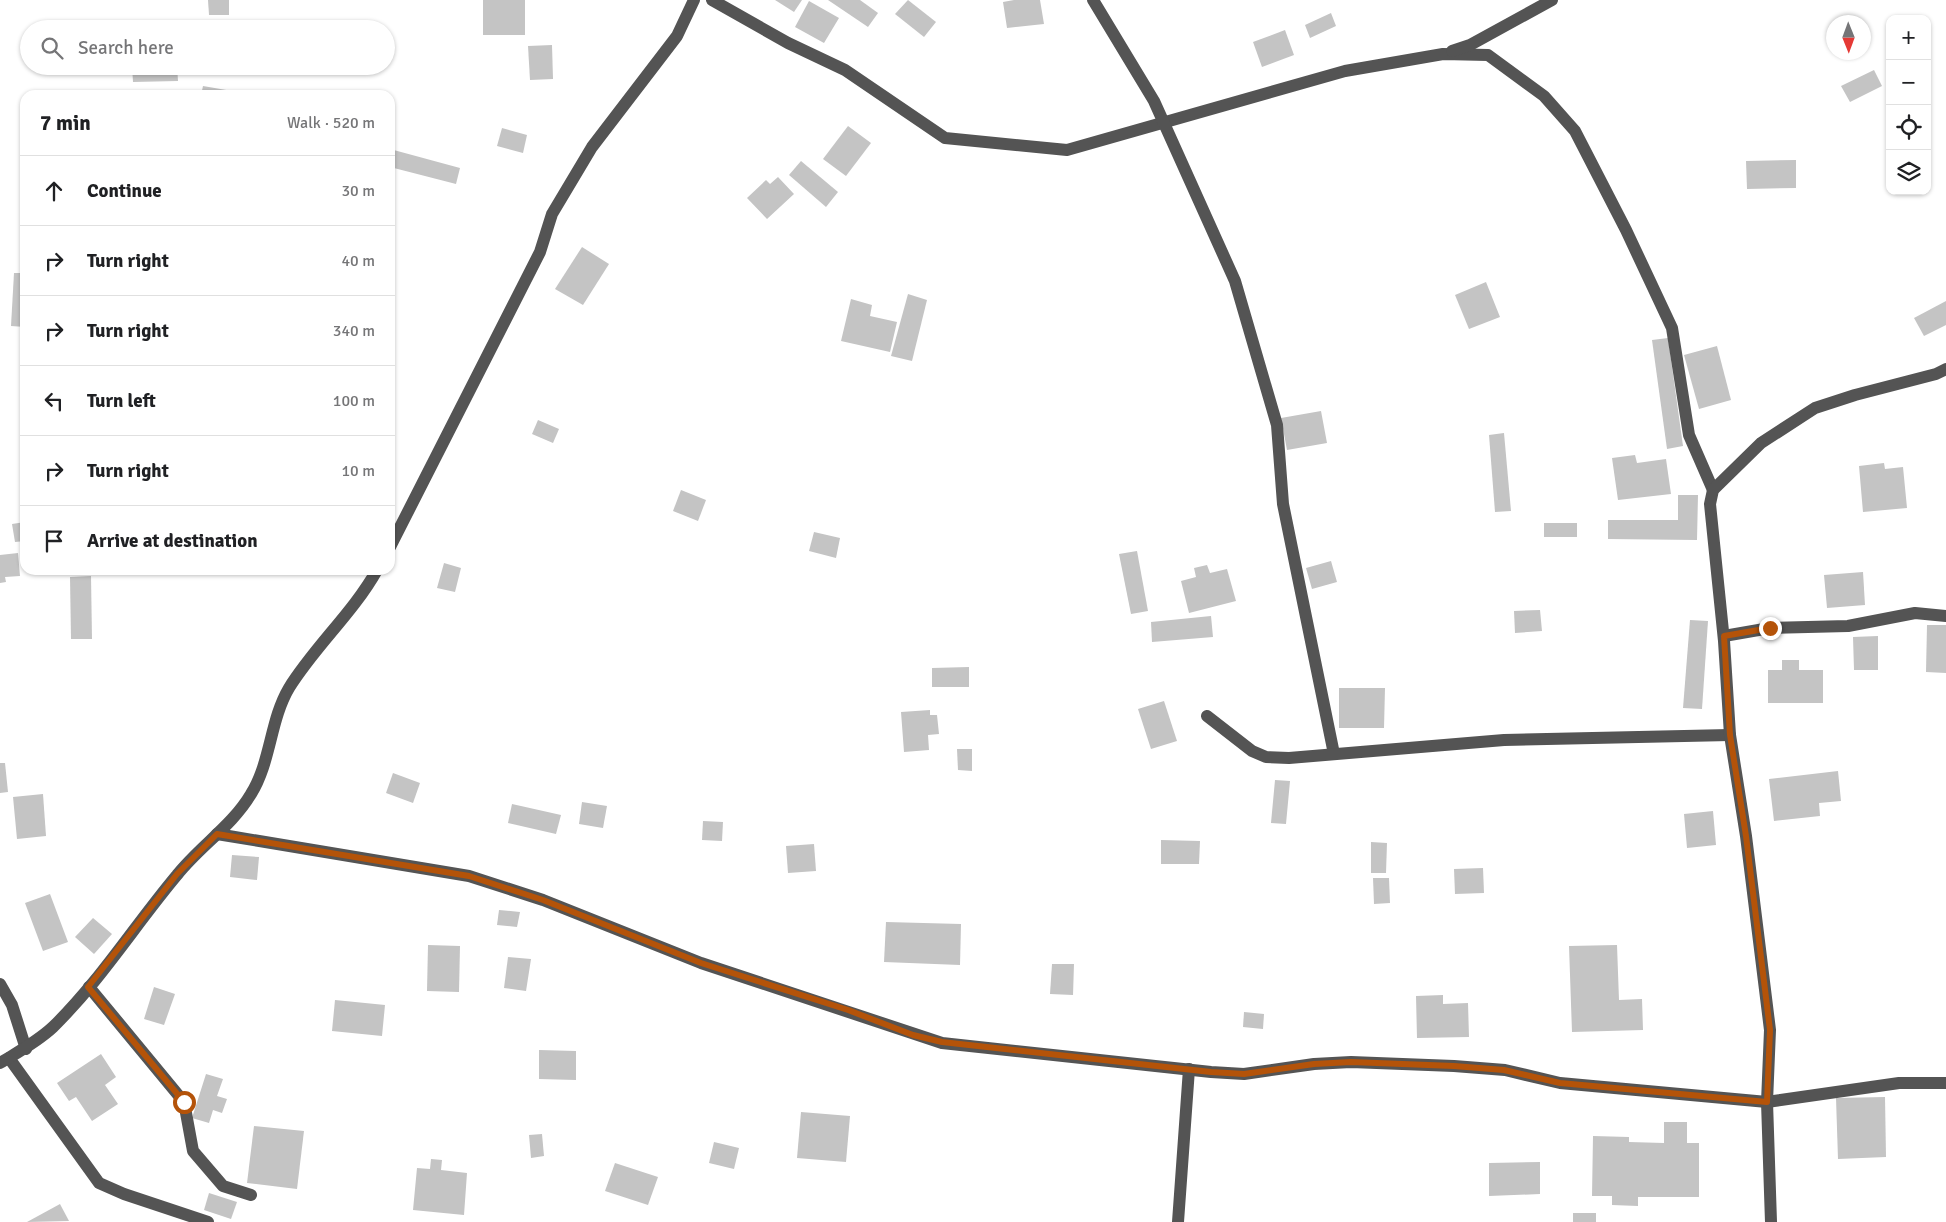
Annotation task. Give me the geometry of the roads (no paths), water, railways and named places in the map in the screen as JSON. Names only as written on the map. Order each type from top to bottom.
[{"type":"street","points":[[395,537],[540,252],[552,214],[592,147],[677,36],[694,0]]},
{"type":"street","points":[[712,0],[788,43],[845,70],[945,138],[1067,150],[1346,71],[1443,54],[1470,45],[1552,0]]},
{"type":"street","points":[[1093,0],[1154,101],[1235,281],[1277,425],[1283,504],[1334,754]]},
{"type":"street","points":[[1443,54],[1488,55],[1544,96],[1575,131],[1626,230],[1672,328],[1689,435],[1713,490]]},
{"type":"street","points":[[1771,1222],[1767,1102],[1770,1030],[1746,836],[1730,735],[1724,636],[1710,504],[1713,490],[1761,443],[1815,408],[1855,394],[1936,374],[1946,369]]},
{"type":"street","points":[[208,1222],[124,1194],[99,1183],[4,1061],[26,1049],[52,1028],[88,987],[177,874],[235,817],[252,794],[263,770],[281,705],[289,688],[353,608],[374,575]]},
{"type":"street","points":[[1724,636],[1770,628],[1848,626],[1915,613],[1946,616]]},
{"type":"street","points":[[1206,716],[1252,751],[1266,757],[1289,758],[1504,740],[1730,735]]},
{"type":"street","points":[[217,834],[469,876],[543,900],[701,963],[848,1010],[913,1035],[942,1042],[1244,1074],[1314,1064],[1351,1062],[1445,1065],[1504,1070],[1560,1083],[1767,1102],[1899,1083],[1946,1083]]},
{"type":"street","points":[[0,984],[12,1005],[26,1049]]},
{"type":"street","points":[[88,987],[184,1102],[193,1150],[224,1186],[250,1195]]},
{"type":"street","points":[[1178,1222],[1189,1069]]}]
